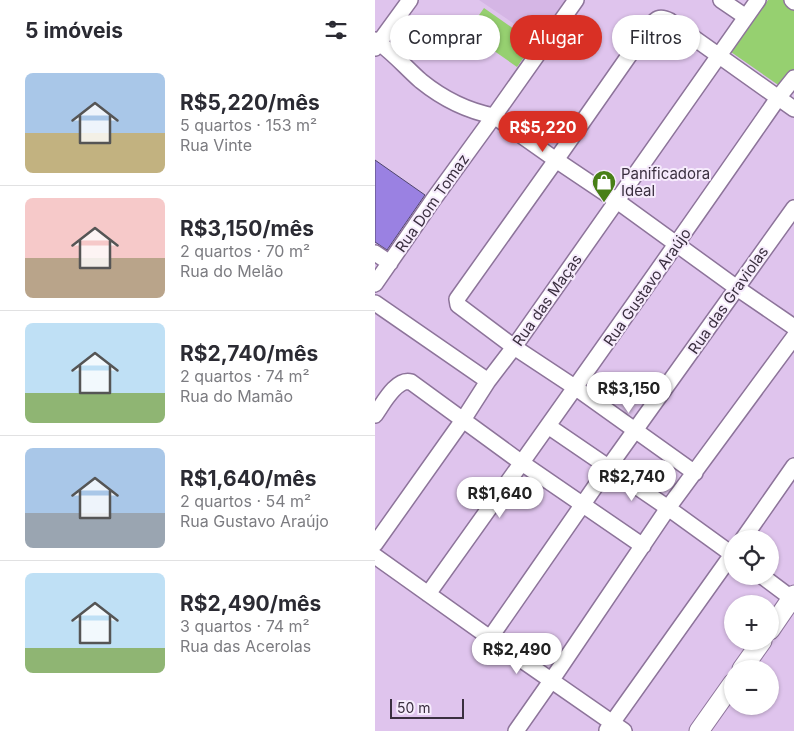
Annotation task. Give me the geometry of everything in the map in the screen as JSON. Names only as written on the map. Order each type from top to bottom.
[{"type":"main road","points":[[779,617],[793,598]]},
{"type":"main road","points":[[699,731],[724,696]]},
{"type":"street","points":[[410,0],[376,43],[423,82],[447,98],[470,109],[494,116],[737,288],[794,326]]},
{"type":"street","name":"Rua Dom Tomaz","points":[[375,284],[576,0]]},
{"type":"street","points":[[721,0],[746,17],[758,0]]},
{"type":"street","name":"Rua das Maças","points":[[375,544],[746,17]]},
{"type":"street","points":[[695,473],[576,388],[514,347],[459,306],[457,301],[459,294],[649,27],[656,20],[665,18],[794,109]]},
{"type":"street","name":"Rua Gustavo Araújo","points":[[428,594],[576,388],[778,98],[794,78]]},
{"type":"street","name":"Rua das Graviolas","points":[[490,638],[608,468],[794,208]]},
{"type":"street","points":[[375,253],[390,263]]},
{"type":"street","points":[[375,302],[488,381]]},
{"type":"street","points":[[516,731],[668,508],[794,337]]},
{"type":"street","points":[[375,415],[401,382],[407,381],[416,385],[522,463],[643,546]]},
{"type":"street","points":[[549,426],[724,548]]},
{"type":"street","points":[[749,530],[794,466]]},
{"type":"street","points":[[375,556],[551,680],[614,728],[724,566]]},
{"type":"street","points":[[775,585],[793,598]]},
{"type":"shaded area","points":[[479,0],[569,0],[559,15],[510,15],[510,21]]},
{"type":"green space","points":[[768,0],[786,0],[794,5],[794,74],[784,89],[731,52]]},
{"type":"green space","points":[[484,8],[494,15],[479,15]]},
{"type":"green space","points":[[500,19],[510,26],[510,60],[522,60],[517,67],[500,55]]},
{"type":"building","points":[[375,160],[425,195],[387,250],[375,242]]},
{"type":"place","name":"Panificadora Ideal","points":[[604,203]]}]
